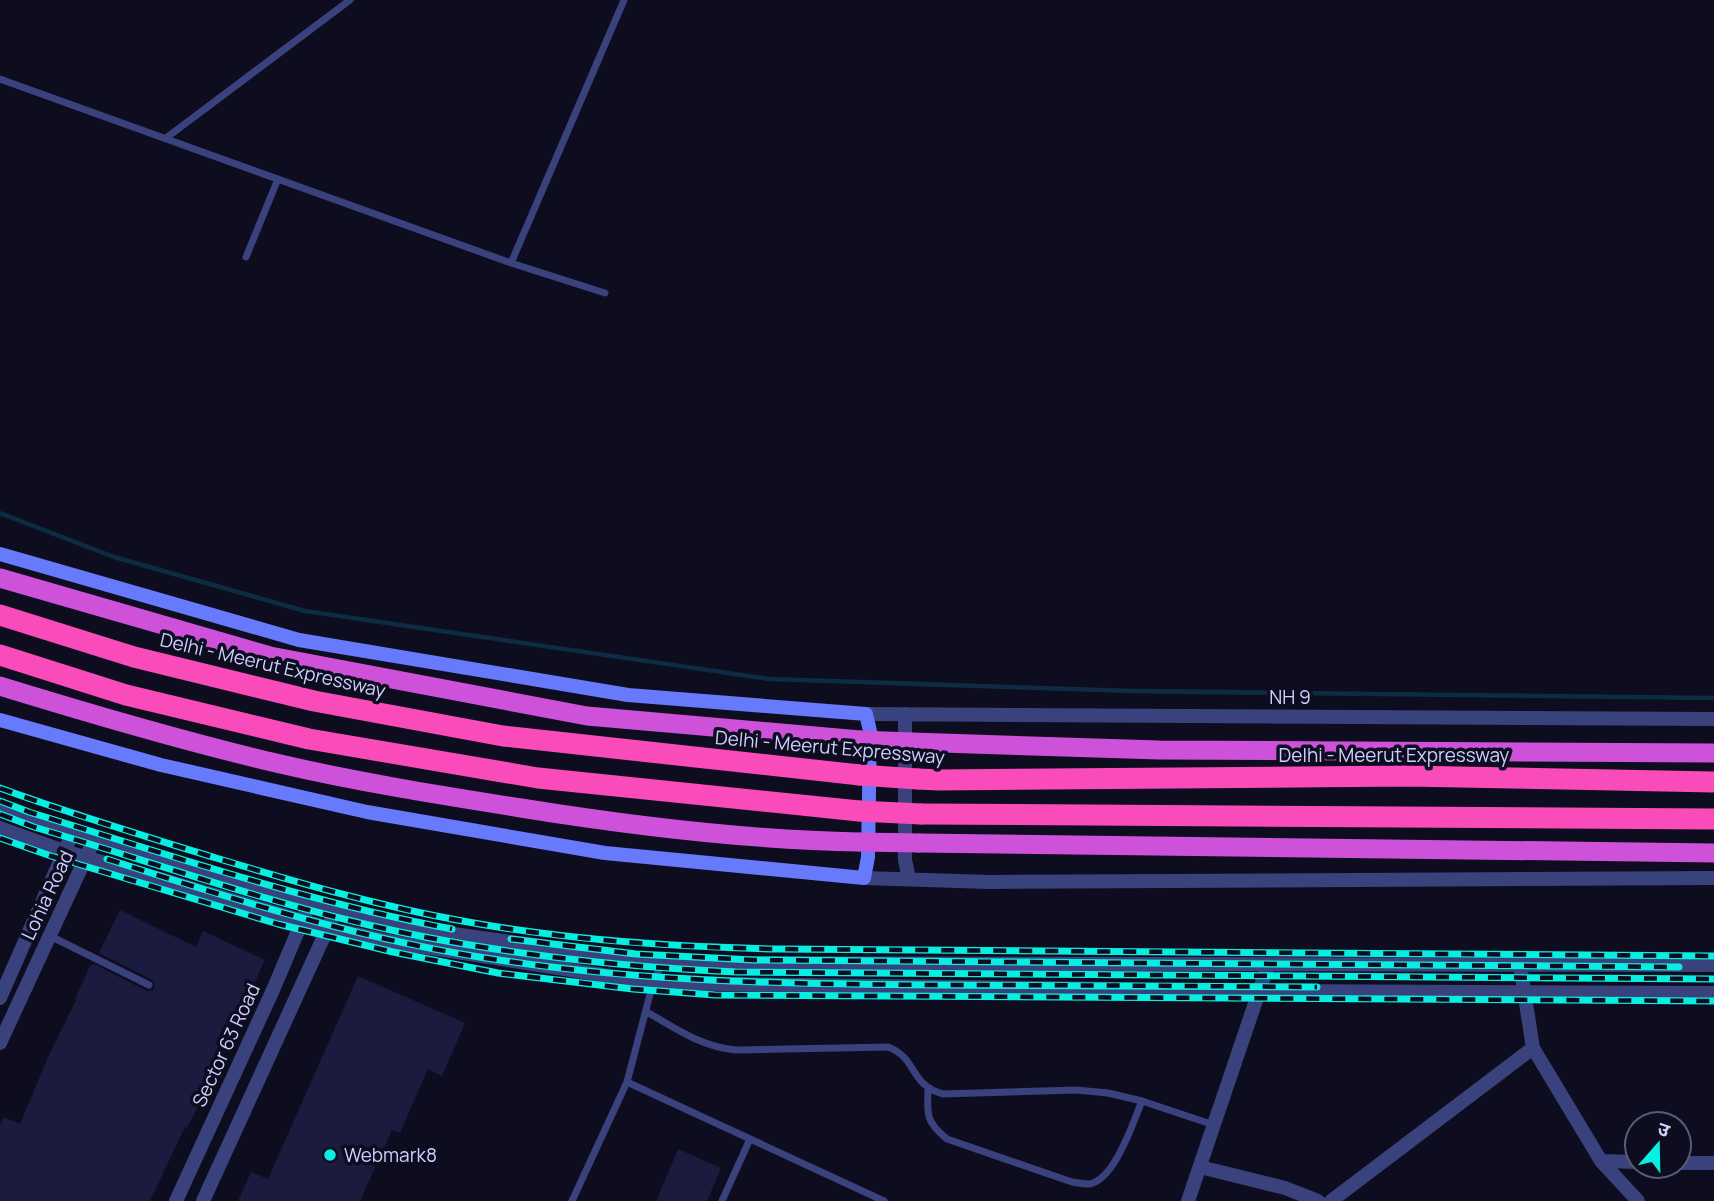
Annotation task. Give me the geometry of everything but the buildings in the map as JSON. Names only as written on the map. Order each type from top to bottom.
[{"type":"highway","points":[[0,578],[270,656],[587,716],[911,742],[1159,750],[1714,753]]},
{"type":"highway","name":"Delhi - Meerut Expressway","points":[[0,615],[135,657],[314,701],[490,734],[860,775],[952,780],[1407,776],[1714,782]]},
{"type":"highway","points":[[0,655],[126,695],[309,739],[538,778],[859,811],[921,814],[1714,819]]},
{"type":"highway","points":[[0,686],[126,724],[277,763],[435,794],[606,822],[792,841],[1714,853]]},
{"type":"main road","points":[[0,554],[299,640],[628,695],[866,714],[870,731],[867,857],[864,878],[605,853],[367,812],[161,765],[0,720]]},
{"type":"street","name":"NH 9","points":[[866,714],[1714,719]]},
{"type":"street","points":[[905,714],[905,860],[909,879]]},
{"type":"street","points":[[0,809],[72,834],[396,926],[662,963],[1714,965]]},
{"type":"street","points":[[0,828],[64,851],[328,928],[399,943],[653,983],[1261,991],[1714,993]]},
{"type":"street","name":"Lohia Road","points":[[0,998],[72,834]]},
{"type":"street","name":"Lohia Road","points":[[0,1043],[94,840]]},
{"type":"street","points":[[864,878],[1003,882],[1714,878]]},
{"type":"street","name":"Sector 63 Road","points":[[176,1201],[273,990],[309,903]]},
{"type":"street","points":[[202,1201],[334,910]]},
{"type":"street","points":[[1188,1201],[1268,965]]},
{"type":"street","points":[[1520,965],[1533,1048],[1601,1161],[1638,1201]]},
{"type":"street","points":[[273,990],[295,999]]},
{"type":"street","points":[[1331,1201],[1533,1048]]},
{"type":"street","points":[[1601,1161],[1623,1162]]},
{"type":"street","points":[[1693,1163],[1714,1163]]},
{"type":"street","points":[[1200,1167],[1285,1188],[1318,1201]]},
{"type":"lane","points":[[166,138],[350,0]]},
{"type":"lane","points":[[511,263],[624,0]]},
{"type":"lane","points":[[0,79],[511,263],[605,293]]},
{"type":"lane","points":[[246,257],[278,179]]},
{"type":"lane","points":[[49,936],[149,985]]},
{"type":"lane","points":[[572,1201],[627,1082],[653,983],[662,963]]},
{"type":"lane","points":[[647,1012],[715,1048],[736,1050],[888,1047],[900,1052],[909,1061],[928,1090],[943,1094],[1076,1090],[1108,1093],[1142,1101],[1214,1125]]},
{"type":"lane","points":[[627,1082],[884,1201]]},
{"type":"lane","points":[[928,1090],[927,1114],[933,1128],[947,1139],[1073,1182],[1091,1184],[1107,1174],[1118,1157],[1142,1101]]},
{"type":"lane","points":[[722,1201],[750,1139]]},
{"type":"waterway","points":[[0,513],[114,557],[305,611],[769,679],[1132,691],[1714,698]]},
{"type":"railway","points":[[0,788],[135,833],[336,892],[457,920],[577,937],[657,944],[778,949],[1714,956]]},
{"type":"railway","points":[[0,801],[239,876],[345,905],[452,929]]},
{"type":"railway","points":[[0,814],[216,883],[354,922],[483,947],[609,963],[736,972],[1714,979]]},
{"type":"railway","points":[[0,838],[51,856],[278,924],[393,952],[498,973],[633,989],[715,995],[1714,1001]]},
{"type":"railway","points":[[107,859],[304,919],[455,953],[560,968],[667,978],[774,983],[1317,987]]},
{"type":"railway","points":[[511,939],[636,954],[753,960],[1679,967]]},
{"type":"place","name":"Webmark8","points":[[330,1155]]}]
